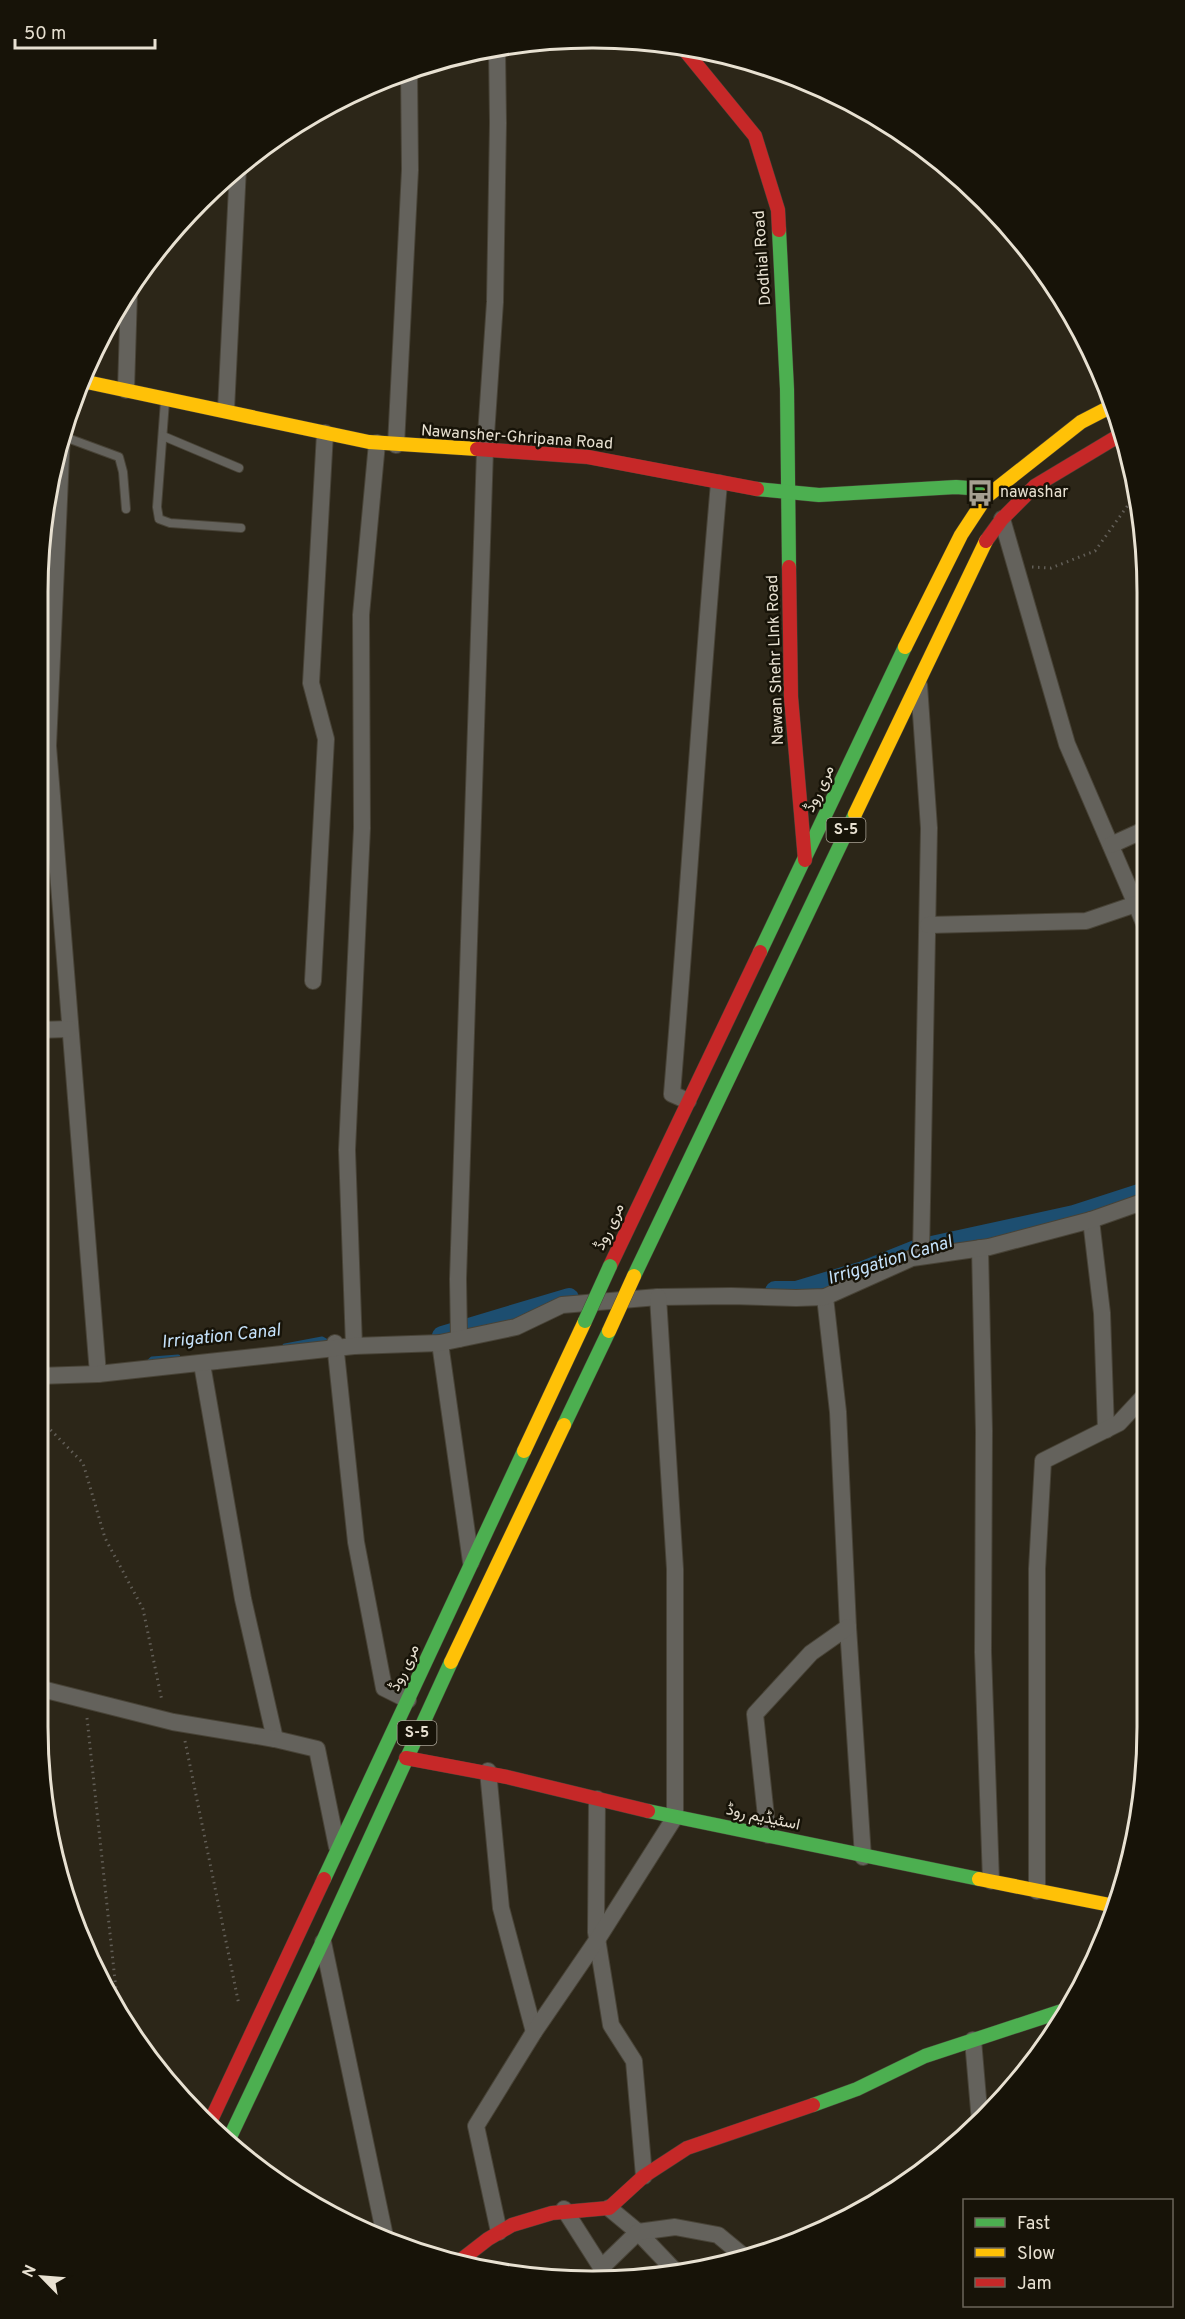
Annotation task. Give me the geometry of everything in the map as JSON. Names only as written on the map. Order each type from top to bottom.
[{"type":"main road","name":"Dodhial Road","points":[[694,57],[755,136],[778,210],[788,389],[789,493]]},
{"type":"main road","name":"Nawansher-Ghripana Road","points":[[90,383],[377,443],[597,458],[719,483],[789,493],[819,495],[956,487],[969,489],[986,496]]},
{"type":"main road","name":"مری روڈ","points":[[213,2118],[610,1266],[917,622],[961,535],[986,496],[1081,422],[1105,409]]},
{"type":"main road","name":"S-5","points":[[231,2134],[484,1592],[983,546],[1002,519],[1035,486],[1114,439]]},
{"type":"main road","name":"Nawan Shehr LInk Road","points":[[789,493],[791,697],[805,860]]},
{"type":"main road","points":[[464,1582],[484,1592]]},
{"type":"main road","name":"اسٹیڈیم روڈ","points":[[406,1758],[488,1771],[675,1817],[863,1857],[1107,1904]]},
{"type":"main road","points":[[289,1954],[311,1965]]},
{"type":"main road","points":[[466,2256],[498,2232],[520,2222],[564,2209],[609,2208],[644,2176],[687,2148],[857,2089],[925,2056],[1054,2014]]},
{"type":"street","points":[[459,1339],[459,1257],[485,450],[495,302],[497,56]]},
{"type":"street","points":[[396,445],[410,170],[409,80]]},
{"type":"street","points":[[226,411],[237,180]]},
{"type":"street","points":[[126,390],[129,308]]},
{"type":"street","points":[[313,981],[326,739],[312,683],[325,433]]},
{"type":"street","points":[[354,1346],[347,1150],[362,828],[361,615],[377,443]]},
{"type":"street","points":[[60,478],[48,746],[98,1374]]},
{"type":"street","points":[[688,1101],[672,1094],[689,890],[702,669],[719,483]]},
{"type":"street","points":[[928,925],[1086,921],[1136,904],[1067,744],[1002,519]]},
{"type":"street","points":[[919,679],[929,828],[921,1257]]},
{"type":"street","points":[[1111,845],[1137,833]]},
{"type":"street","points":[[48,1030],[69,1029]]},
{"type":"street","points":[[48,1376],[98,1374],[202,1364],[335,1346],[440,1343],[516,1327],[562,1305],[658,1297],[825,1297],[912,1258],[981,1248],[1092,1220],[1137,1205]]},
{"type":"street","points":[[1092,1220],[1102,1313],[1106,1430]]},
{"type":"street","points":[[981,1248],[984,1431],[982,1652],[991,1881]]},
{"type":"street","points":[[498,2232],[476,2126],[534,2032],[597,1940],[675,1817],[675,1569],[658,1297]]},
{"type":"street","points":[[825,1297],[838,1412],[848,1627],[863,1857]]},
{"type":"street","points":[[440,1343],[471,1565]]},
{"type":"street","points":[[335,1346],[356,1542],[384,1688],[408,1700]]},
{"type":"street","points":[[202,1364],[243,1599],[275,1739]]},
{"type":"street","points":[[1037,1891],[1037,1569],[1043,1461],[1119,1423],[1137,1404]]},
{"type":"street","points":[[768,1835],[755,1714],[811,1653],[848,1627]]},
{"type":"street","points":[[48,1691],[174,1722],[275,1739],[317,1749],[337,1849]]},
{"type":"street","points":[[488,1771],[501,1908],[534,2032]]},
{"type":"street","points":[[597,1799],[597,1940],[611,2025],[634,2061],[644,2176]]},
{"type":"street","points":[[323,1941],[384,2230]]},
{"type":"street","points":[[973,2040],[979,2111]]},
{"type":"street","points":[[609,2208],[638,2232],[670,2265]]},
{"type":"street","points":[[564,2209],[603,2271]]},
{"type":"street","points":[[603,2271],[638,2232],[675,2227],[718,2235],[737,2251]]},
{"type":"lane","points":[[165,397],[159,519],[170,523],[241,528]]},
{"type":"lane","points":[[163,436],[240,468]]},
{"type":"lane","points":[[71,438],[119,457],[123,472],[126,509]]},
{"type":"path","points":[[1017,566],[1051,568],[1095,551],[1130,504]]},
{"type":"path","points":[[48,1427],[83,1463],[105,1538],[143,1609],[201,1828],[240,2010]]},
{"type":"path","points":[[85,1700],[116,1990]]},
{"type":"waterway","name":"Irriggation Canal","points":[[775,1291],[796,1291],[863,1271],[918,1249],[1074,1215],[1137,1195]]},
{"type":"waterway","name":"Irriggation Canal","points":[[442,1336],[569,1298]]},
{"type":"waterway","name":"Irrigation Canal","points":[[285,1346],[322,1339],[331,1344]]},
{"type":"waterway","name":"Irrigation Canal","points":[[147,1364],[152,1359],[178,1357]]},
{"type":"traffic: fast","points":[[779,230],[787,389],[789,567]]},
{"type":"traffic: fast","points":[[757,489],[819,495],[956,487],[969,488],[986,497]]},
{"type":"traffic: fast","points":[[760,952],[905,647]]},
{"type":"traffic: fast","points":[[634,1276],[855,814]]},
{"type":"traffic: fast","points":[[585,1321],[610,1266]]},
{"type":"traffic: fast","points":[[564,1425],[609,1331]]},
{"type":"traffic: fast","points":[[324,1879],[524,1451]]},
{"type":"traffic: fast","points":[[231,2134],[451,1662]]},
{"type":"traffic: fast","points":[[648,1811],[979,1879]]},
{"type":"traffic: fast","points":[[813,2105],[857,2089],[925,2056],[1055,2013]]},
{"type":"traffic: slow","points":[[90,383],[369,442],[477,449]]},
{"type":"traffic: slow","points":[[905,647],[961,535],[986,497],[1081,422],[1105,409]]},
{"type":"traffic: slow","points":[[855,814],[986,541]]},
{"type":"traffic: slow","points":[[609,1331],[634,1276]]},
{"type":"traffic: slow","points":[[524,1451],[585,1321]]},
{"type":"traffic: slow","points":[[451,1662],[564,1425]]},
{"type":"traffic: slow","points":[[979,1879],[1107,1904]]},
{"type":"traffic: jam","points":[[690,57],[755,136],[778,210],[779,230]]},
{"type":"traffic: jam","points":[[986,541],[1002,519],[1035,486],[1114,439]]},
{"type":"traffic: jam","points":[[477,449],[588,457],[757,489]]},
{"type":"traffic: jam","points":[[789,567],[791,697],[805,860]]},
{"type":"traffic: jam","points":[[610,1266],[760,952]]},
{"type":"traffic: jam","points":[[406,1758],[507,1777],[648,1811]]},
{"type":"traffic: jam","points":[[212,2117],[324,1879]]},
{"type":"traffic: jam","points":[[466,2256],[488,2239],[512,2225],[552,2213],[609,2208],[644,2176],[687,2148],[813,2105]]},
{"type":"place","name":"nawashar","points":[[980,493]]}]
